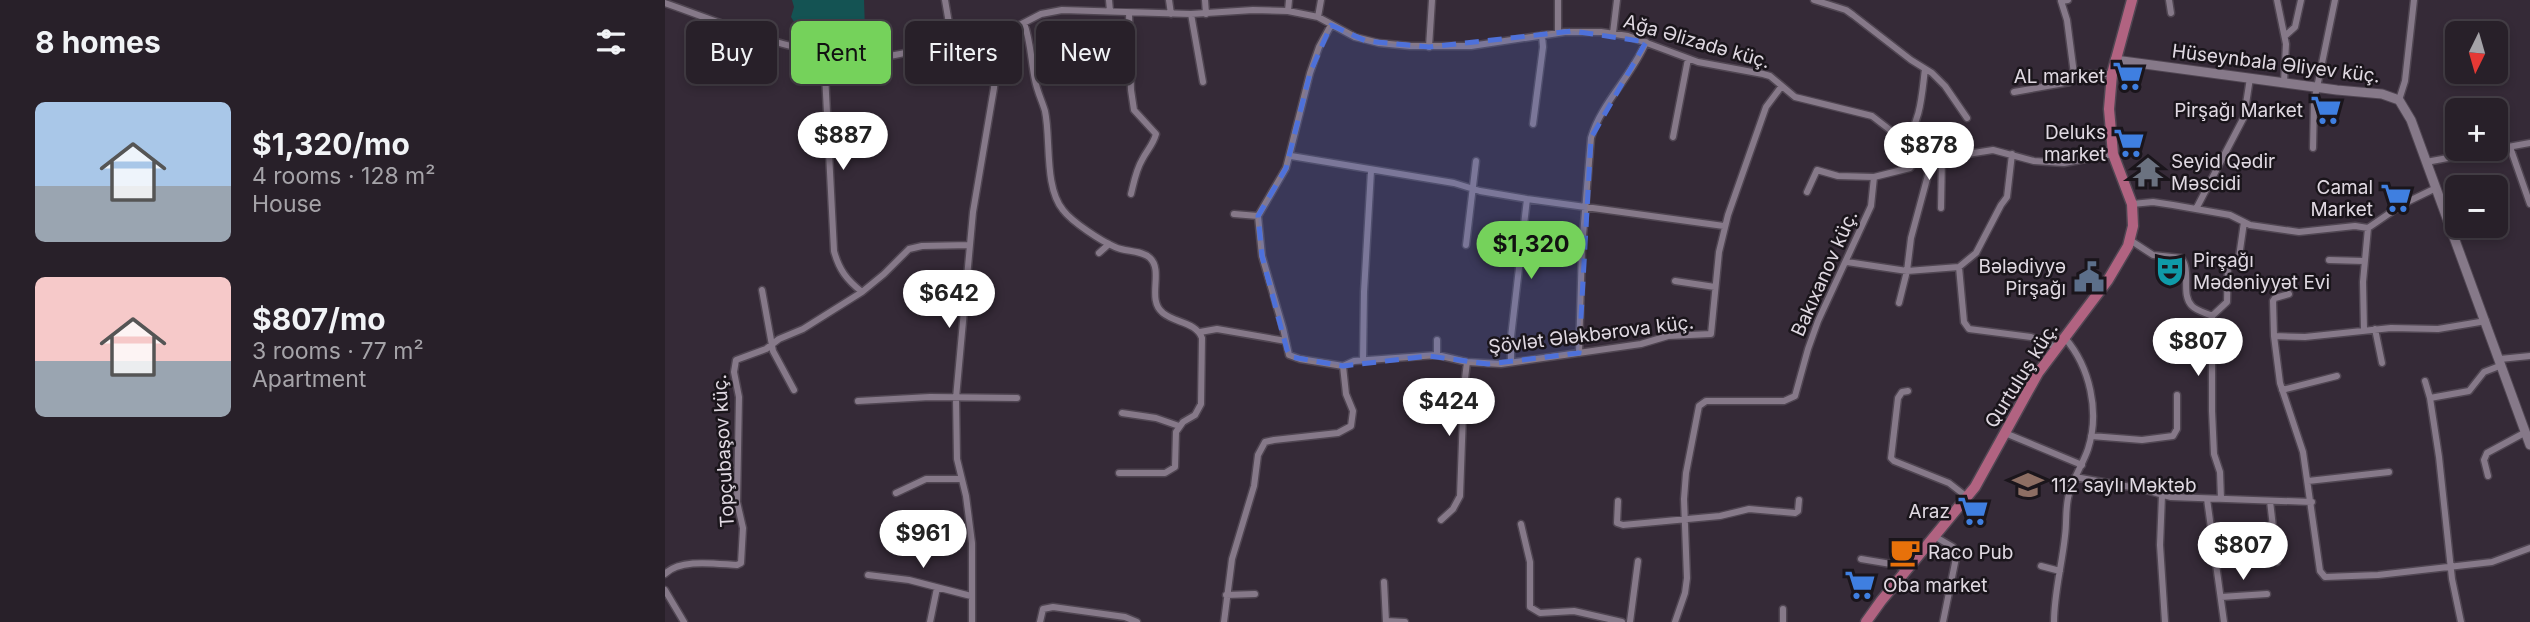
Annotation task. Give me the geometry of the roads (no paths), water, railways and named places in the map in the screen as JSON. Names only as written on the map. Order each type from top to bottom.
[{"type":"main road","name":"Qurtuluş küç.","points":[[1866,622],[1980,479],[2032,384],[2064,336],[2108,280],[2130,240],[2133,226],[2132,204],[2113,154],[2109,124],[2112,74],[2132,0]]},
{"type":"street","points":[[945,0],[949,21]]},
{"type":"street","points":[[1088,0],[1089,9]]},
{"type":"street","points":[[1109,0],[1110,11]]},
{"type":"street","points":[[1169,0],[1171,14]]},
{"type":"street","points":[[1205,0],[1206,14]]},
{"type":"street","points":[[1287,11],[1290,0]]},
{"type":"street","points":[[1318,18],[1321,0]]},
{"type":"street","points":[[1429,47],[1432,0]]},
{"type":"street","points":[[1558,0],[1558,33]]},
{"type":"street","points":[[1613,33],[1617,0]]},
{"type":"street","points":[[1814,0],[1846,10],[1932,73],[1945,86],[1967,118]]},
{"type":"street","points":[[2014,92],[2070,82],[2074,74],[2067,20],[2061,0],[2068,0]]},
{"type":"street","points":[[2169,0],[2171,13]]},
{"type":"street","points":[[2277,0],[2285,36],[2284,82]]},
{"type":"street","points":[[2285,36],[2295,27],[2301,0]]},
{"type":"street","points":[[2313,148],[2316,87],[2335,0]]},
{"type":"street","points":[[2399,100],[2404,88],[2414,0]]},
{"type":"street","points":[[1846,10],[1847,1]]},
{"type":"street","points":[[665,3],[759,37],[791,45]]},
{"type":"street","name":"Ağa Əlizadə küç.","points":[[1024,23],[1048,11],[1089,9],[1171,14],[1287,11],[1318,18],[1366,41],[1429,47],[1471,46],[1584,31],[1613,33],[1646,42],[1688,59],[1770,76],[1788,93],[1803,100],[1873,116],[1903,142],[1909,153],[1917,159]]},
{"type":"street","points":[[1129,13],[1134,110],[1156,134],[1153,145],[1136,172],[1131,194]]},
{"type":"street","points":[[1191,14],[1203,82]]},
{"type":"street","points":[[1024,23],[1031,44],[1035,80],[1045,111],[1055,195],[1062,210],[1109,244],[1152,260],[1155,297],[1163,314],[1200,332],[1217,330],[1286,341]]},
{"type":"street","points":[[1224,622],[1226,595],[1237,540],[1254,486],[1261,447],[1265,442],[1338,433],[1351,426],[1353,411],[1346,394],[1341,365],[1291,357],[1287,350],[1262,256],[1258,216],[1291,156],[1310,73],[1318,47],[1331,25]]},
{"type":"street","points":[[1533,124],[1543,47],[1542,35]]},
{"type":"street","points":[[1579,353],[1579,295],[1591,138],[1595,125],[1646,42]]},
{"type":"street","points":[[1673,137],[1688,59]]},
{"type":"street","name":"Hüseynbala Əliyev küç.","points":[[2115,60],[2382,94],[2399,100],[2406,109],[2436,188],[2530,445]]},
{"type":"street","points":[[1903,142],[1909,136],[1916,120],[1925,69]]},
{"type":"street","points":[[2074,74],[2112,74]]},
{"type":"street","points":[[2196,209],[2244,117],[2250,78]]},
{"type":"street","points":[[826,84],[834,251],[837,264],[845,277],[862,292]]},
{"type":"street","points":[[972,622],[972,543],[970,519],[957,460],[956,398],[979,171],[994,84]]},
{"type":"street","name":"Şövlət Ələkbərova küç.","points":[[1341,365],[1363,360],[1437,355],[1488,364],[1641,344],[1668,336],[1711,334],[1724,226],[1766,107],[1781,87]]},
{"type":"street","points":[[2426,162],[2530,144]]},
{"type":"street","points":[[2511,147],[2530,204]]},
{"type":"street","points":[[1807,192],[1817,170],[1838,176],[1874,177],[1910,169],[1917,159],[1929,160],[1993,150],[2034,161],[2064,163],[2113,154]]},
{"type":"street","points":[[1847,262],[1907,271],[1959,267],[1976,253],[2007,197],[2012,154]]},
{"type":"street","points":[[1291,156],[1454,183],[1527,200],[1724,226]]},
{"type":"street","points":[[1941,208],[1942,157]]},
{"type":"street","points":[[1467,245],[1476,160]]},
{"type":"street","points":[[1899,303],[1911,238],[1928,175],[1929,160]]},
{"type":"street","points":[[1363,360],[1371,171]]},
{"type":"street","name":"Bakıxanov küç.","points":[[1675,622],[1688,578],[1686,473],[1699,406],[1706,401],[1784,401],[1795,396],[1818,321],[1871,206],[1874,177]]},
{"type":"street","points":[[2132,204],[2162,203],[2230,215],[2260,227],[2299,232],[2355,226],[2368,228],[2403,204],[2436,188]]},
{"type":"street","points":[[1511,362],[1511,337],[1527,200]]},
{"type":"street","points":[[1234,214],[1258,216]]},
{"type":"street","points":[[2221,499],[2220,472],[2214,454],[2212,316],[2227,302],[2228,263],[2239,257],[2244,222]]},
{"type":"street","points":[[2364,330],[2364,261],[2368,228]]},
{"type":"street","points":[[2130,240],[2153,255],[2181,258],[2186,269],[2189,301],[2194,308],[2212,316]]},
{"type":"street","points":[[1099,253],[1109,244]]},
{"type":"street","name":"Topçubaşov küç.","points":[[665,573],[681,566],[741,563],[743,528],[737,502],[739,397],[735,366],[740,357],[760,352],[862,292],[909,249],[922,246],[970,245]]},
{"type":"street","points":[[2329,260],[2364,261]]},
{"type":"street","points":[[1959,267],[1964,322],[1969,329],[2031,337],[2056,348]]},
{"type":"street","points":[[1675,281],[1715,287]]},
{"type":"street","points":[[762,290],[771,345],[794,390]]},
{"type":"street","points":[[2289,294],[2273,301],[2275,357],[2282,390],[2299,438],[2312,502],[2320,571],[2325,578],[2451,568],[2492,562],[2530,548]]},
{"type":"street","points":[[2274,336],[2305,337],[2375,329],[2423,330],[2460,327],[2486,321]]},
{"type":"street","points":[[2375,329],[2382,363]]},
{"type":"street","points":[[1119,473],[1170,471],[1177,463],[1175,440],[1179,426],[1195,415],[1201,404],[1203,348],[1200,332]]},
{"type":"street","points":[[2054,622],[2065,537],[2066,507],[2091,436],[2092,392],[2089,380],[2076,352],[2064,336]]},
{"type":"street","points":[[1437,340],[1437,355]]},
{"type":"street","points":[[2430,398],[2469,391],[2484,372],[2501,362],[2530,356]]},
{"type":"street","points":[[1441,520],[1456,505],[1459,496],[1467,362]]},
{"type":"street","points":[[2282,390],[2337,376]]},
{"type":"street","points":[[2425,381],[2439,457],[2451,568],[2462,622]]},
{"type":"street","points":[[1908,391],[1902,392],[1898,398],[1891,458],[1949,483],[1967,497]]},
{"type":"street","points":[[2091,436],[2142,439],[2173,436],[2177,429],[2177,395]]},
{"type":"street","points":[[858,401],[930,397],[1017,398]]},
{"type":"street","points":[[1122,413],[1156,418],[1179,426]]},
{"type":"street","points":[[2488,477],[2484,460],[2487,453],[2526,432]]},
{"type":"street","points":[[2005,433],[2081,465]]},
{"type":"street","points":[[2308,481],[2389,472]]},
{"type":"street","points":[[2075,477],[2161,495],[2312,502]]},
{"type":"street","points":[[896,493],[926,479],[961,479]]},
{"type":"street","points":[[2161,495],[2160,545],[2165,622]]},
{"type":"street","points":[[2207,499],[2224,622]]},
{"type":"street","points":[[1618,501],[1616,519],[1619,525],[1720,516],[1749,509],[1795,513],[1798,511],[1799,500]]},
{"type":"street","points":[[2270,500],[2277,562]]},
{"type":"street","points":[[1521,524],[1530,562],[1530,607],[1540,614],[1574,611],[1622,622]]},
{"type":"street","points":[[1934,536],[1953,547],[1957,554],[1943,622]]},
{"type":"street","points":[[1861,559],[1897,565],[1906,570]]},
{"type":"street","points":[[1630,622],[1638,561]]},
{"type":"street","points":[[2041,566],[2060,571]]},
{"type":"street","points":[[868,575],[909,580],[971,596]]},
{"type":"street","points":[[1384,583],[1386,621],[1405,622]]},
{"type":"street","points":[[930,622],[937,588]]},
{"type":"street","points":[[665,590],[684,622]]},
{"type":"street","points":[[1226,595],[1255,594]]},
{"type":"street","points":[[2221,597],[2267,594]]},
{"type":"street","points":[[1040,622],[1043,609],[1053,607],[1125,617],[1137,622]]},
{"type":"street","points":[[1783,610],[1783,622]]},
{"type":"place","name":"AL market","points":[[2128,76]]},
{"type":"place","name":"Pirşağı Market","points":[[2326,110]]},
{"type":"place","name":"Deluks market","points":[[2129,143]]},
{"type":"place","name":"Seyid Qədir Məscidi","points":[[2148,172]]},
{"type":"place","name":"Camal Market","points":[[2396,198]]},
{"type":"place","name":"Pirşağı Mədəniyyət Evi","points":[[2170,271]]},
{"type":"place","name":"Bələdiyyə Pirşağı","points":[[2089,277]]},
{"type":"place","name":"112 saylı Məktəb","points":[[2028,485]]},
{"type":"place","name":"Araz","points":[[1973,511]]},
{"type":"place","name":"Raco Pub","points":[[1905,552]]},
{"type":"place","name":"Oba market","points":[[1860,585]]}]
